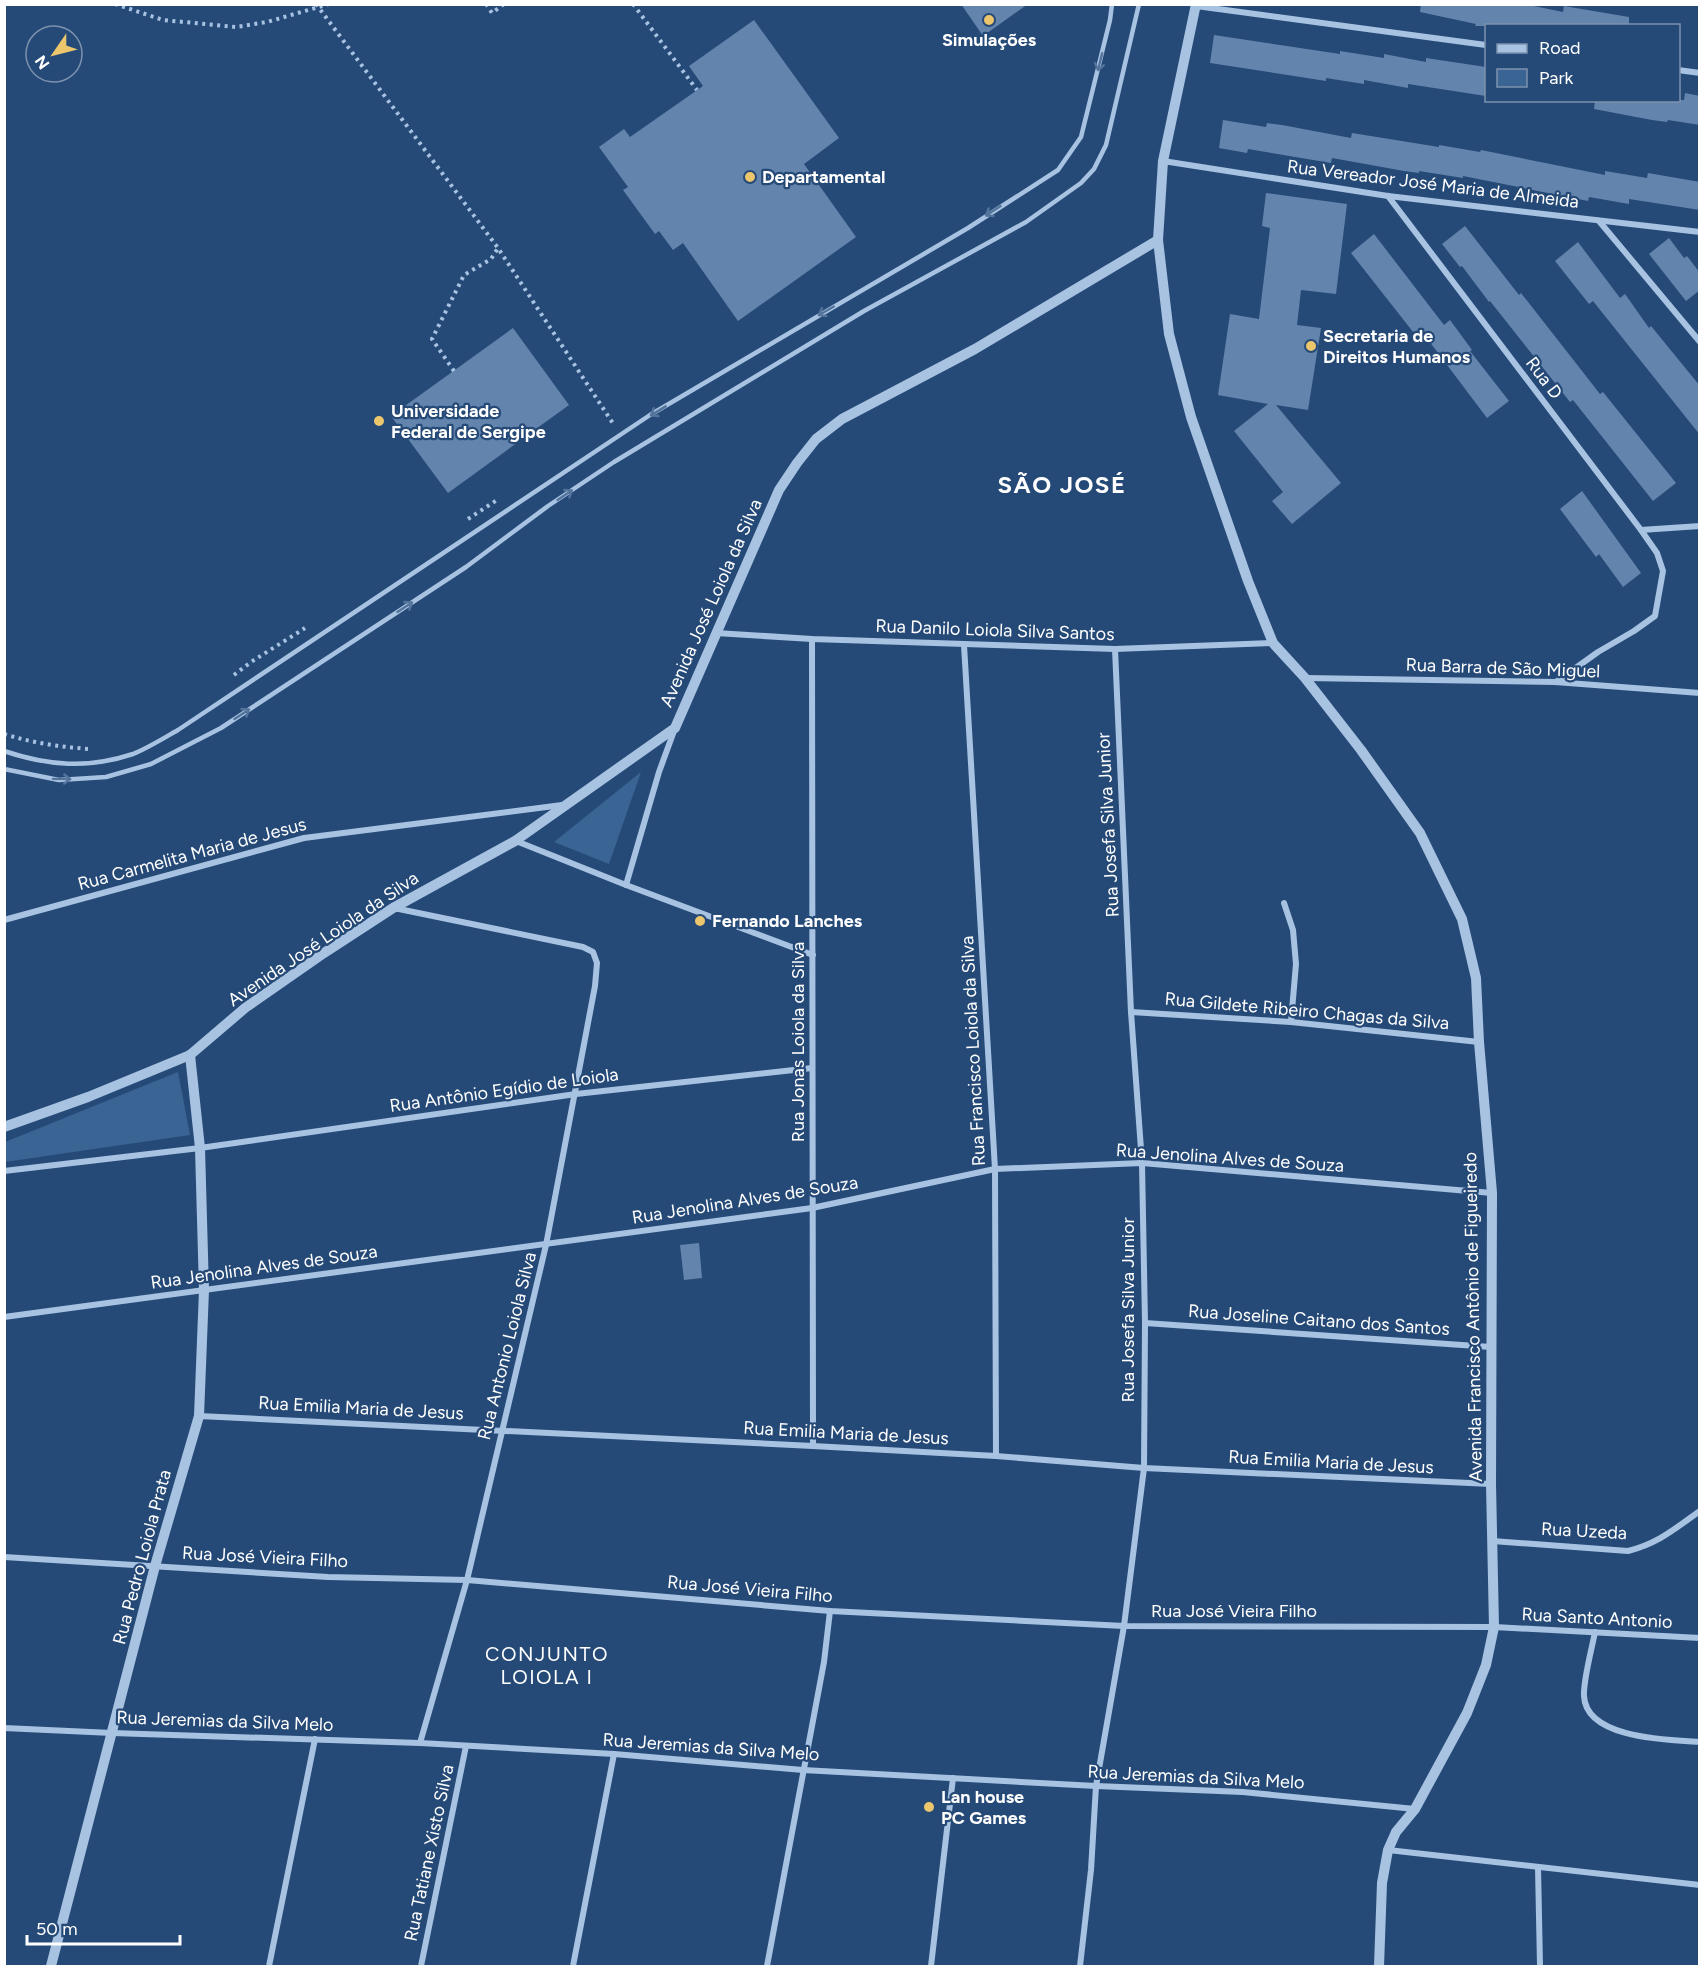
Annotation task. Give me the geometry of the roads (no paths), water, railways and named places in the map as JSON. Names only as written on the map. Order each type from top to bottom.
[{"type":"street","points":[[1196,5],[1485,45]]},
{"type":"street","name":"Avenida Francisco Antônio de Figueiredo","points":[[1196,5],[1163,161],[1158,240],[1169,334],[1191,417],[1248,581],[1273,643],[1305,678],[1361,750],[1420,833],[1447,883],[1462,919],[1476,978],[1492,1193],[1491,1484],[1494,1627],[1486,1665],[1467,1713],[1415,1809],[1396,1832],[1388,1850],[1382,1883],[1379,1966]]},
{"type":"street","points":[[1680,70],[1700,73]]},
{"type":"street","name":"Rua Vereador José Maria de Almeida","points":[[1163,161],[1388,196],[1700,232]]},
{"type":"street","name":"Rua D","points":[[1388,196],[1657,553],[1663,571],[1655,616],[1555,682]]},
{"type":"street","points":[[1599,220],[1700,342]]},
{"type":"street","name":"Avenida José Loiola da Silva","points":[[4,1127],[88,1097],[190,1054],[245,1008],[393,908],[515,841],[675,728],[779,490],[797,462],[816,439],[842,419],[975,349],[1158,240]]},
{"type":"street","points":[[1641,530],[1700,526]]},
{"type":"street","name":"Rua Danilo Loiola Silva Santos","points":[[716,633],[812,639],[1115,649],[1273,643]]},
{"type":"street","name":"Rua Jonas Loiola da Silva","points":[[812,639],[813,1446]]},
{"type":"street","name":"Rua Francisco Loiola da Silva","points":[[964,645],[995,1169],[996,1456]]},
{"type":"street","name":"Rua Josefa Silva Junior","points":[[1080,1966],[1091,1870],[1096,1786],[1124,1626],[1144,1468],[1145,1323],[1142,1163],[1131,1012],[1115,649]]},
{"type":"street","name":"Rua Barra de São Miguel","points":[[1305,678],[1555,682],[1700,693]]},
{"type":"street","points":[[626,885],[659,772],[675,728]]},
{"type":"street","name":"Rua Carmelita Maria de Jesus","points":[[4,920],[304,838],[569,804]]},
{"type":"street","points":[[515,841],[813,955]]},
{"type":"street","points":[[1284,903],[1293,930],[1296,964],[1291,1022]]},
{"type":"street","name":"Rua Antonio Loiola Silva","points":[[393,908],[567,944],[592,951],[597,963],[576,1094],[546,1245],[467,1580],[420,1743]]},
{"type":"street","name":"Rua Gildete Ribeiro Chagas da Silva","points":[[1131,1012],[1291,1022],[1479,1042]]},
{"type":"street","name":"Rua Pedro Loiola Prata","points":[[51,1966],[155,1566],[199,1416],[204,1290],[200,1148],[190,1054]]},
{"type":"street","name":"Rua Antônio Egídio de Loiola","points":[[4,1171],[200,1148],[576,1094],[812,1068]]},
{"type":"street","name":"Rua Jenolina Alves de Souza","points":[[4,1317],[812,1208],[995,1169],[1142,1163],[1492,1193]]},
{"type":"street","name":"Rua Joseline Caitano dos Santos","points":[[1145,1323],[1491,1347]]},
{"type":"street","name":"Rua Emilia Maria de Jesus","points":[[199,1416],[813,1446],[996,1456],[1144,1468],[1491,1484]]},
{"type":"street","name":"Rua Uzeda","points":[[1492,1541],[1628,1551],[1646,1546],[1664,1537],[1700,1511]]},
{"type":"street","name":"Rua José Vieira Filho","points":[[4,1557],[328,1577],[467,1580],[830,1611],[1124,1626],[1494,1627]]},
{"type":"street","points":[[767,1966],[824,1662],[830,1611]]},
{"type":"street","name":"Rua Santo Antonio","points":[[1494,1627],[1700,1638]]},
{"type":"street","points":[[1595,1632],[1584,1695],[1586,1707],[1596,1720],[1613,1729],[1656,1739],[1700,1742]]},
{"type":"street","name":"Rua Jeremias da Silva Melo","points":[[4,1728],[420,1743],[615,1754],[803,1770],[1243,1792],[1415,1809]]},
{"type":"street","points":[[269,1966],[315,1739]]},
{"type":"street","name":"Rua Tatiane Xisto Silva","points":[[421,1966],[466,1746]]},
{"type":"street","points":[[573,1966],[615,1754]]},
{"type":"street","points":[[931,1966],[953,1778]]},
{"type":"street","points":[[1388,1850],[1700,1885]]},
{"type":"street","points":[[1538,1867],[1540,1966]]},
{"type":"lane","points":[[4,751],[25,758],[56,763],[93,764],[134,753],[178,730],[650,416],[968,228],[1058,170],[1081,137],[1112,4]]},
{"type":"lane","points":[[4,769],[59,780],[106,777],[151,764],[221,728],[466,567],[614,462],[864,311],[1026,222],[1081,183],[1094,169],[1106,145],[1138,4]]},
{"type":"place","name":"Simulações","points":[[989,20]]},
{"type":"place","name":"Departamental","points":[[750,177]]},
{"type":"place","name":"Secretaria de Direitos Humanos","points":[[1311,346]]},
{"type":"place","name":"Universidade Federal de Sergipe","points":[[379,421]]},
{"type":"place","name":"Fernando Lanches","points":[[700,921]]},
{"type":"place","name":"Lan house PC Games","points":[[929,1807]]},
{"type":"district","name":"SÃO JOSÉ","points":[[1062,484]]},
{"type":"district","name":"CONJUNTO LOIOLA I","points":[[547,1666]]}]
